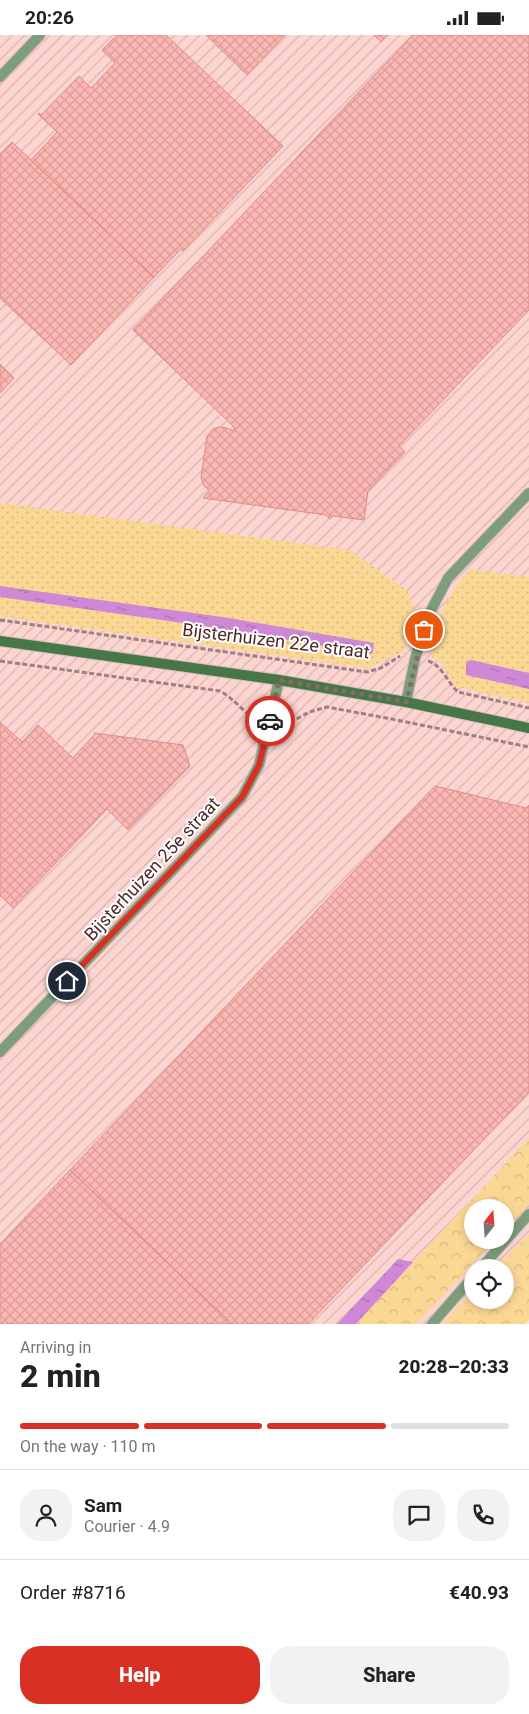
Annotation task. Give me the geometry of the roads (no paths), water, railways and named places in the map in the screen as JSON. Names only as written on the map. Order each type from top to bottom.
[{"type":"main road","name":"Bijsterhuizen 22e straat","points":[[0,641],[279,680],[406,702],[529,728]]},
{"type":"street","points":[[0,77],[40,35]]},
{"type":"street","points":[[406,702],[428,616],[448,578],[529,493]]},
{"type":"street","name":"Bijsterhuizen 25e straat","points":[[0,1052],[242,797],[259,765],[279,680]]},
{"type":"street","points":[[489,1259],[529,1214]]},
{"type":"street","points":[[432,1324],[464,1287]]},
{"type":"water","points":[[0,586],[229,618],[374,643],[373,652],[371,654],[204,626],[0,597]]},
{"type":"water","points":[[471,660],[529,673],[529,689],[466,675],[466,662]]},
{"type":"water","points":[[398,1259],[413,1262],[356,1324],[337,1324]]}]
